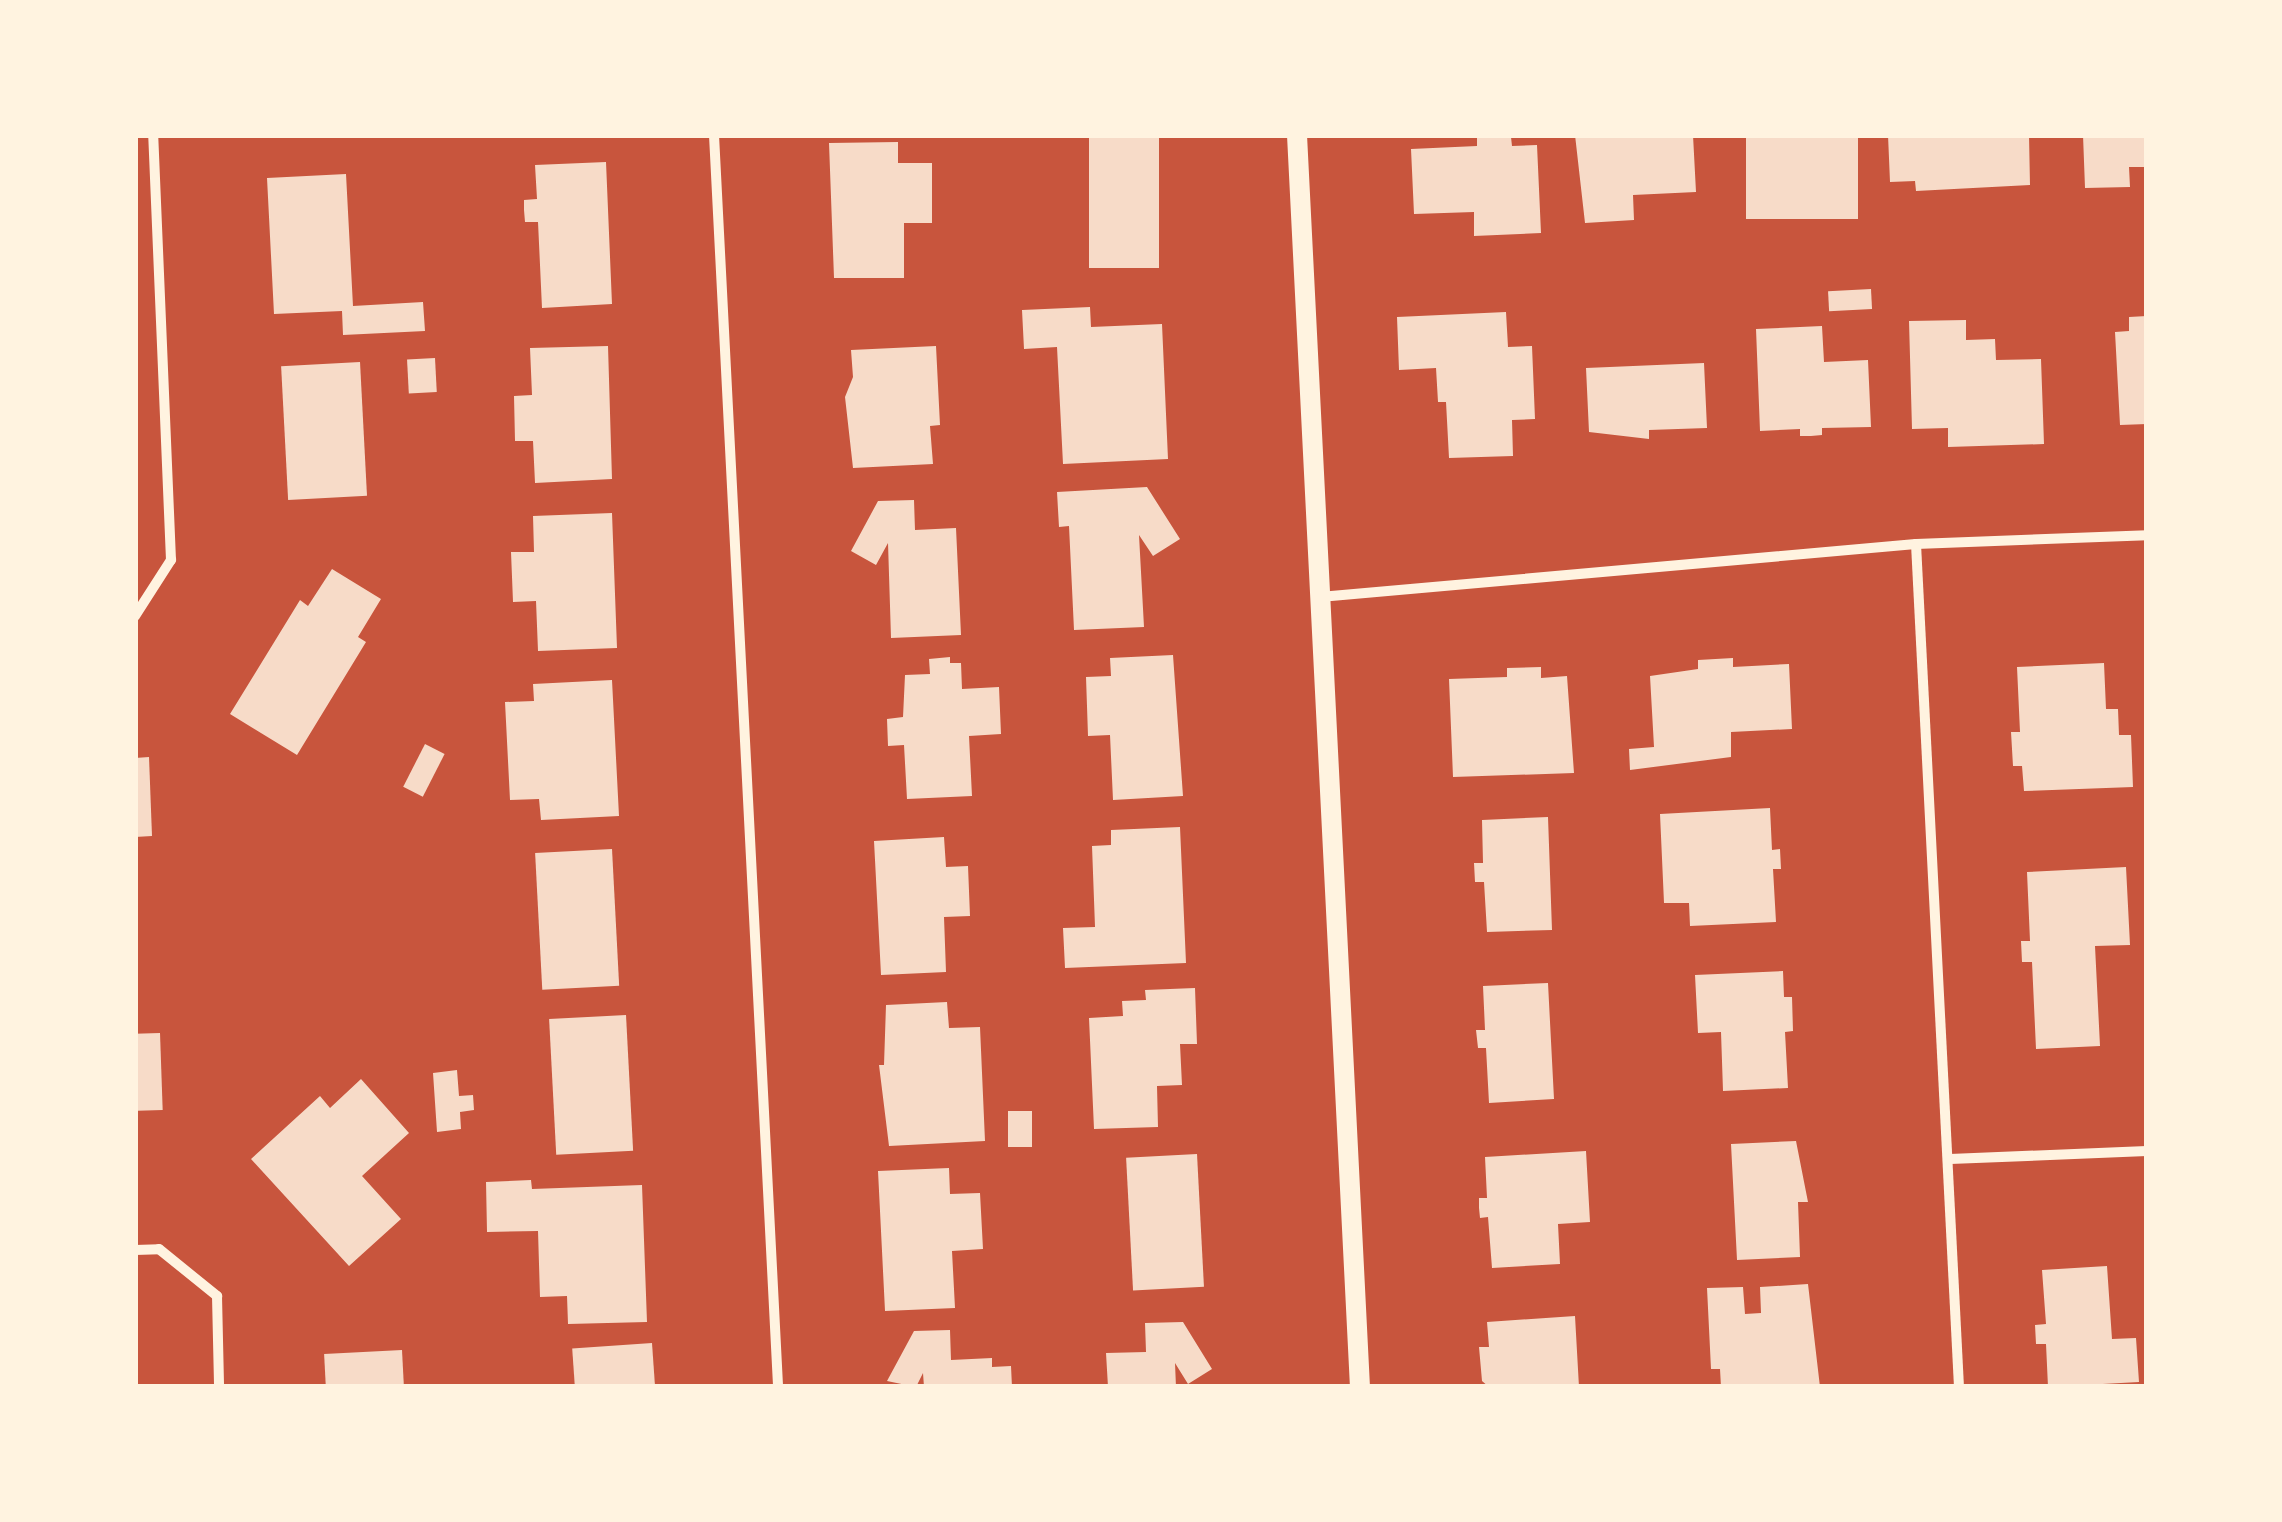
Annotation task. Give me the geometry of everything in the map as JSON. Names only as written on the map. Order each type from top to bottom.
[{"type":"main road","points":[[1297,135],[1360,1387]]},
{"type":"street","points":[[135,616],[171,560],[153,135]]},
{"type":"street","points":[[714,135],[778,1387]]},
{"type":"street","points":[[1320,597],[1916,544],[2147,536]]},
{"type":"street","points":[[1916,544],[1959,1387]]},
{"type":"street","points":[[1950,1160],[2147,1150]]},
{"type":"street","points":[[135,1250],[159,1250],[217,1296],[219,1387]]},
{"type":"building","points":[[1089,135],[1159,135],[1159,268],[1089,268]]},
{"type":"building","points":[[1575,135],[1693,135],[1696,192],[1633,195],[1634,220],[1585,223]]},
{"type":"building","points":[[1746,135],[1858,135],[1858,219],[1746,219]]},
{"type":"building","points":[[1888,135],[2029,135],[2030,185],[1916,191],[1915,181],[1890,182]]},
{"type":"building","points":[[2083,135],[2147,135],[2147,167],[2129,167],[2130,187],[2085,188]]},
{"type":"building","points":[[1511,137],[1512,146],[1537,145],[1541,233],[1474,236],[1474,212],[1414,214],[1411,149],[1477,146],[1477,138]]},
{"type":"building","points":[[898,142],[898,163],[932,163],[932,223],[904,223],[904,278],[834,278],[829,143]]},
{"type":"building","points":[[606,162],[612,304],[542,308],[538,222],[525,222],[524,210],[524,200],[537,199],[535,165]]},
{"type":"building","points":[[346,174],[353,306],[423,302],[425,331],[343,335],[342,311],[274,314],[267,178]]},
{"type":"building","points":[[1871,289],[1872,309],[1829,311],[1828,291]]},
{"type":"building","points":[[1090,307],[1091,327],[1162,324],[1168,459],[1063,464],[1057,347],[1024,349],[1022,310]]},
{"type":"building","points":[[1506,312],[1508,347],[1532,346],[1535,419],[1512,420],[1513,456],[1449,458],[1446,402],[1438,402],[1436,368],[1399,370],[1397,317]]},
{"type":"building","points":[[2147,316],[2147,424],[2120,425],[2115,332],[2129,331],[2129,317]]},
{"type":"building","points":[[1966,320],[1966,340],[1995,339],[1996,360],[2041,359],[2044,444],[1948,447],[1948,428],[1912,429],[1909,321]]},
{"type":"building","points":[[1822,326],[1824,362],[1868,360],[1871,427],[1822,428],[1822,435],[1811,436],[1800,436],[1800,429],[1760,431],[1756,329]]},
{"type":"building","points":[[608,346],[612,479],[535,483],[533,441],[515,441],[514,396],[532,395],[530,348]]},
{"type":"building","points":[[936,346],[940,425],[930,426],[933,464],[853,468],[845,397],[853,377],[851,350]]},
{"type":"building","points":[[435,358],[437,392],[409,393],[407,359]]},
{"type":"building","points":[[360,362],[367,496],[288,500],[281,366]]},
{"type":"building","points":[[1704,363],[1707,428],[1649,430],[1649,439],[1589,432],[1586,368]]},
{"type":"building","points":[[1147,487],[1180,539],[1153,556],[1139,535],[1144,627],[1074,630],[1069,526],[1059,527],[1057,492]]},
{"type":"building","points":[[914,500],[915,530],[956,528],[961,635],[891,638],[888,543],[876,565],[851,551],[878,501]]},
{"type":"building","points":[[612,513],[617,648],[538,651],[536,601],[513,602],[511,552],[534,552],[533,516]]},
{"type":"building","points":[[332,569],[381,599],[358,637],[366,642],[297,755],[230,714],[300,600],[308,606]]},
{"type":"building","points":[[1173,655],[1183,796],[1113,800],[1110,735],[1088,736],[1086,677],[1111,676],[1110,658]]},
{"type":"building","points":[[950,657],[950,663],[961,663],[962,689],[999,687],[1001,734],[969,736],[972,796],[907,799],[904,745],[888,746],[887,719],[903,717],[905,675],[930,674],[929,659]]},
{"type":"building","points":[[1733,658],[1733,667],[1789,664],[1792,729],[1731,732],[1731,757],[1630,770],[1629,749],[1654,747],[1650,676],[1698,669],[1698,660]]},
{"type":"building","points":[[2104,663],[2106,709],[2118,709],[2119,735],[2131,735],[2133,787],[2024,791],[2022,766],[2013,766],[2011,732],[2020,732],[2017,667]]},
{"type":"building","points":[[1541,667],[1541,678],[1567,676],[1574,773],[1453,777],[1449,679],[1507,677],[1507,668]]},
{"type":"building","points":[[612,680],[619,816],[541,820],[539,799],[510,800],[505,702],[534,701],[533,684]]},
{"type":"building","points":[[425,744],[445,754],[423,797],[403,787]]},
{"type":"building","points":[[149,757],[152,836],[135,837],[135,758]]},
{"type":"building","points":[[1770,808],[1772,850],[1780,849],[1781,869],[1773,869],[1776,922],[1690,926],[1689,903],[1664,903],[1660,814]]},
{"type":"building","points":[[1548,817],[1552,930],[1487,932],[1484,882],[1475,882],[1474,863],[1483,863],[1482,820]]},
{"type":"building","points":[[1180,827],[1186,963],[1065,968],[1063,928],[1095,927],[1092,846],[1111,845],[1111,830]]},
{"type":"building","points":[[944,837],[946,867],[968,866],[970,916],[944,917],[946,972],[881,975],[874,841]]},
{"type":"building","points":[[612,849],[619,986],[542,990],[535,853]]},
{"type":"building","points":[[2126,867],[2130,945],[2095,946],[2100,1046],[2036,1049],[2032,962],[2022,962],[2021,941],[2030,941],[2027,872]]},
{"type":"building","points":[[1783,971],[1784,997],[1792,997],[1793,1031],[1785,1032],[1788,1088],[1723,1091],[1721,1032],[1698,1033],[1695,975]]},
{"type":"building","points":[[1548,983],[1554,1099],[1489,1103],[1486,1048],[1478,1048],[1476,1030],[1485,1030],[1483,986]]},
{"type":"building","points":[[1195,988],[1197,1044],[1180,1044],[1182,1085],[1157,1086],[1158,1127],[1094,1129],[1089,1018],[1123,1016],[1122,1001],[1146,1000],[1145,990]]},
{"type":"building","points":[[947,1002],[949,1028],[980,1027],[985,1141],[889,1146],[879,1065],[884,1065],[886,1005]]},
{"type":"building","points":[[626,1015],[633,1151],[556,1155],[549,1019]]},
{"type":"building","points":[[160,1033],[163,1110],[138,1111],[135,1034]]},
{"type":"building","points":[[457,1070],[459,1096],[473,1095],[474,1110],[460,1112],[461,1129],[437,1132],[433,1073]]},
{"type":"building","points":[[361,1079],[409,1133],[362,1176],[401,1219],[349,1266],[251,1159],[320,1096],[330,1108]]},
{"type":"building","points":[[1008,1111],[1032,1111],[1032,1147],[1008,1147]]},
{"type":"building","points":[[1796,1141],[1808,1202],[1798,1202],[1800,1257],[1737,1260],[1731,1144]]},
{"type":"building","points":[[1586,1151],[1590,1222],[1558,1224],[1560,1264],[1492,1268],[1488,1217],[1480,1218],[1479,1208],[1479,1198],[1487,1198],[1485,1157]]},
{"type":"building","points":[[1197,1154],[1204,1287],[1133,1291],[1126,1158]]},
{"type":"building","points":[[949,1168],[950,1194],[980,1193],[983,1249],[952,1251],[955,1308],[885,1311],[878,1171]]},
{"type":"building","points":[[531,1180],[532,1189],[642,1185],[647,1322],[568,1324],[567,1296],[540,1297],[538,1231],[487,1232],[486,1182]]},
{"type":"building","points":[[2107,1266],[2112,1339],[2136,1338],[2139,1382],[2048,1387],[2046,1344],[2036,1344],[2035,1325],[2046,1324],[2042,1270]]},
{"type":"building","points":[[1808,1284],[1820,1387],[1721,1387],[1720,1369],[1711,1369],[1707,1288],[1743,1287],[1745,1314],[1761,1313],[1760,1287]]},
{"type":"building","points":[[1575,1316],[1579,1387],[1489,1387],[1482,1381],[1479,1347],[1489,1347],[1487,1322]]},
{"type":"building","points":[[1183,1322],[1212,1369],[1188,1384],[1175,1363],[1176,1387],[1108,1387],[1106,1353],[1146,1352],[1145,1323]]},
{"type":"building","points":[[950,1330],[951,1360],[992,1358],[992,1367],[1011,1366],[1012,1387],[924,1387],[923,1373],[916,1387],[887,1381],[914,1331]]},
{"type":"building","points":[[652,1343],[655,1387],[575,1387],[572,1349]]},
{"type":"building","points":[[402,1350],[404,1387],[326,1387],[324,1354]]}]
